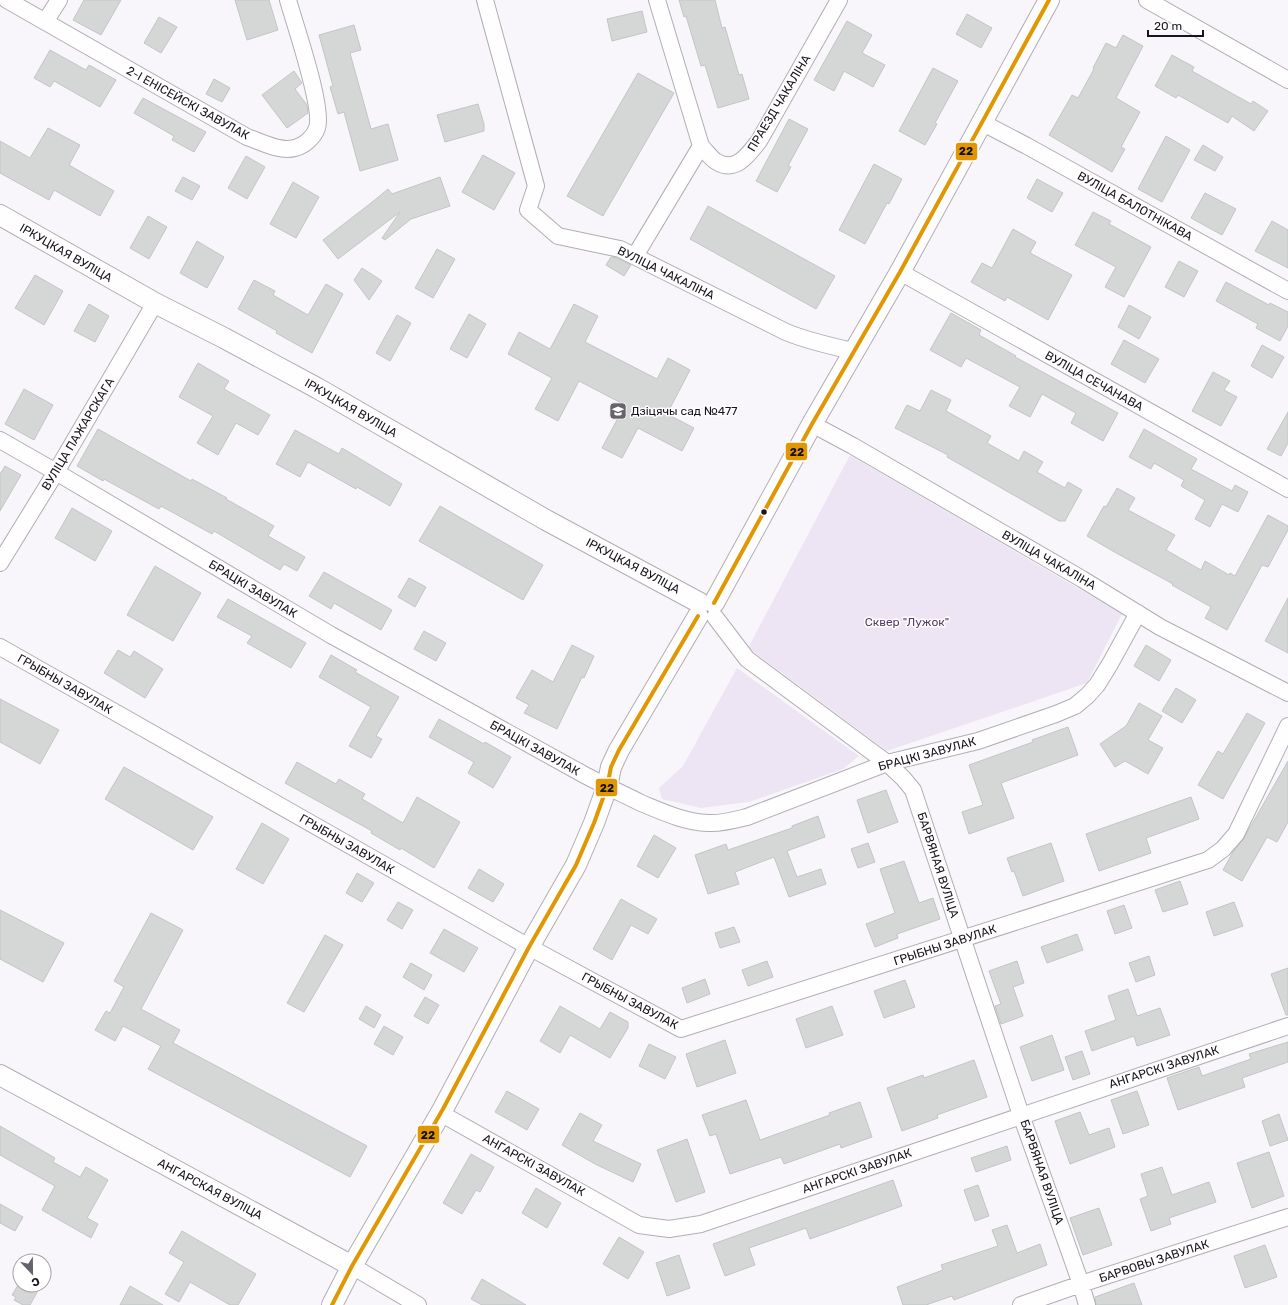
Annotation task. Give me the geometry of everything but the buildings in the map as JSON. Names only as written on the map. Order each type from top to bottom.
[{"type":"street","name":"2-І ЕНІСЕЙСКІ ЗАВУЛАК","points":[[7,0],[247,137],[278,148],[295,148],[309,140],[317,128],[319,112],[288,0]]},
{"type":"street","points":[[45,22],[59,0]]},
{"type":"street","name":"ВУЛІЦА ЧАКАЛІНА","points":[[485,0],[536,186],[528,210],[558,236],[620,249],[786,332],[808,340],[853,351]]},
{"type":"street","name":"ПРАЕЗД ЧАКАЛІНА","points":[[657,0],[701,146],[716,162],[732,166],[747,156],[759,141],[839,0]]},
{"type":"street","points":[[332,1305],[352,1266],[440,1113],[529,947],[576,865],[594,824],[607,787],[611,767],[619,750],[707,610],[853,351],[900,272],[1049,0]]},
{"type":"street","points":[[1147,0],[1288,80]]},
{"type":"street","name":"ВУЛІЦА БАЛОТНІКАВА","points":[[981,122],[1288,291]]},
{"type":"street","points":[[635,256],[701,146]]},
{"type":"street","name":"ІРКУЦКАЯ ВУЛІЦА","points":[[0,215],[155,303],[224,338],[310,385],[707,610]]},
{"type":"street","name":"ВУЛІЦА СЕЧАНАВА","points":[[900,272],[1288,489]]},
{"type":"street","name":"ВУЛІЦА ПАЖАРСКАГА","points":[[0,563],[56,472],[155,303]]},
{"type":"street","name":"ВУЛІЦА ЧАКАЛІНА","points":[[812,424],[893,469],[1160,627],[1288,694]]},
{"type":"street","name":"БРАЦКІ ЗАВУЛАК","points":[[0,440],[331,635],[607,787],[667,814],[708,823],[727,822],[747,817],[887,763],[978,740],[1056,714],[1075,706],[1087,696],[1097,684],[1110,664],[1138,613]]},
{"type":"street","name":"БАРВЯНАЯ ВУЛІЦА","points":[[707,610],[747,659],[887,763],[913,790],[1021,1115],[1081,1284],[1087,1305]]},
{"type":"street","name":"ГРЫБНЫ ЗАВУЛАК","points":[[0,647],[529,947],[682,1029],[1208,860],[1223,849],[1236,834],[1288,726]]},
{"type":"street","name":"АНГАРСКІ ЗАВУЛАК","points":[[440,1113],[639,1225],[669,1229],[701,1224],[1288,1026]]},
{"type":"street","name":"АНГАРСКАЯ ВУЛІЦА","points":[[0,1075],[352,1266],[418,1305]]},
{"type":"street","name":"БАРВОВЫ ЗАВУЛАК","points":[[1020,1305],[1288,1217]]},
{"type":"green space","name":"Сквер \"Лужок\"","points":[[850,455],[1122,614],[1087,683],[887,751],[748,648]]},
{"type":"green space","points":[[737,668],[859,756],[843,769],[749,802],[701,808],[662,799],[659,788],[683,766]]},
{"type":"transit line","name":"22","points":[[714,603],[812,424],[900,272],[1049,0]]},
{"type":"transit line","name":"22","points":[[332,1305],[352,1266],[443,1109],[529,947],[576,865],[594,823],[607,787],[611,767],[619,750],[698,616]]},
{"type":"place","name":"Дзіцячы сад №477","points":[[618,411]]}]
